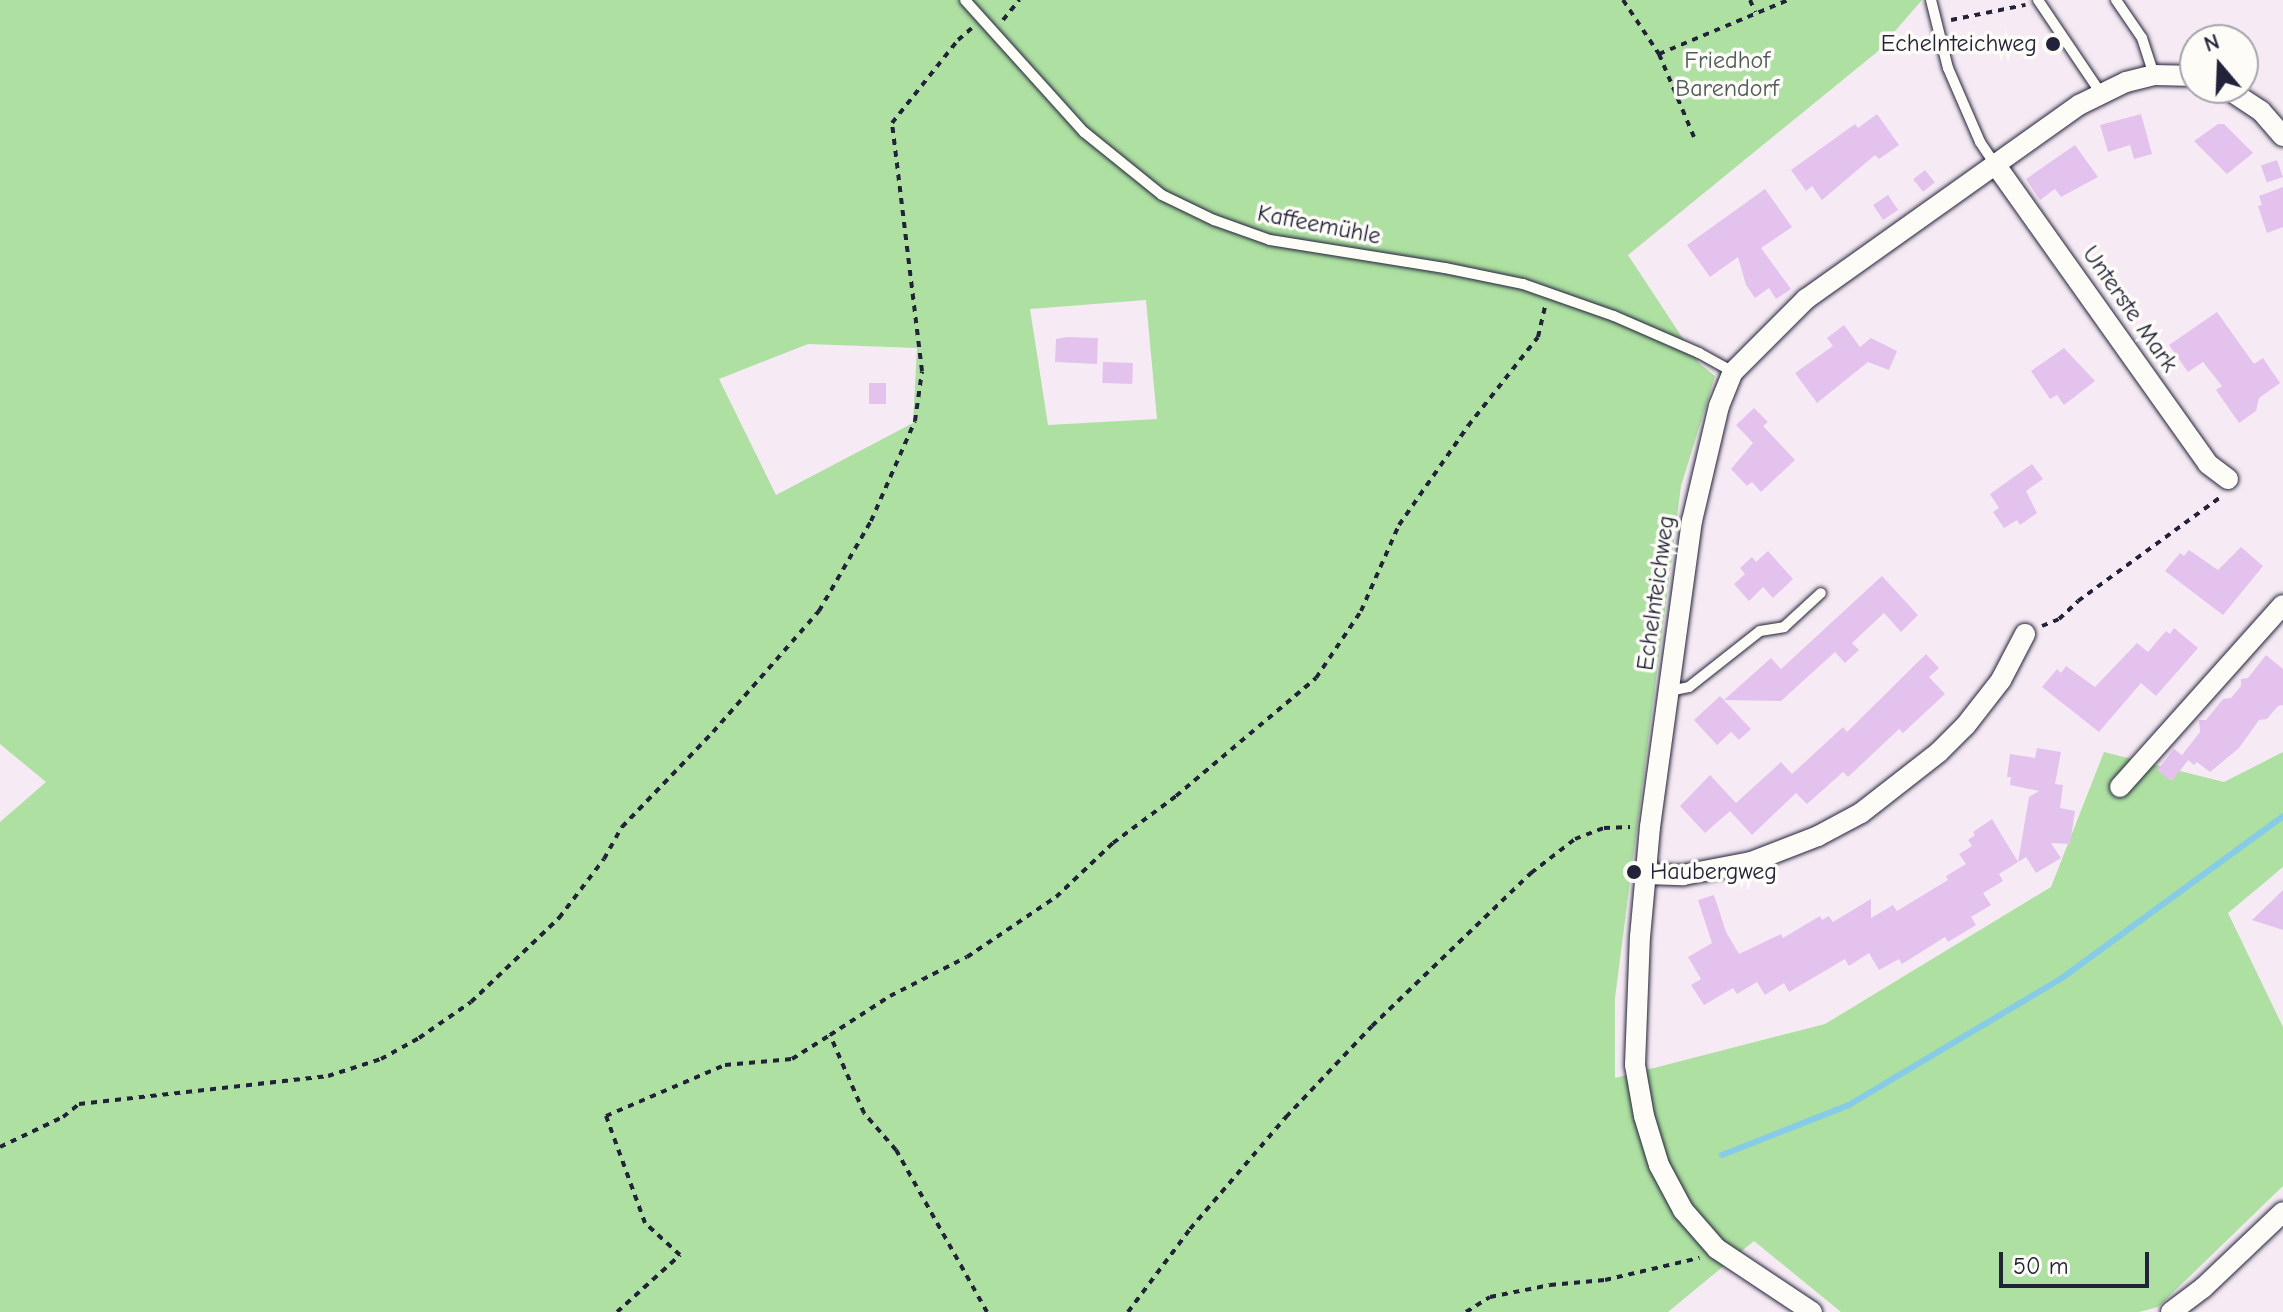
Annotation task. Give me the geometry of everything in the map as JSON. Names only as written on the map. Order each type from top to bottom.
[{"type":"street","name":"Echelnteichweg","points":[[1812,1312],[1717,1249],[1677,1199],[1659,1165],[1644,1116],[1635,1065],[1650,827],[1699,479],[1733,372],[1806,299],[2100,92],[2154,75],[2179,76]]},
{"type":"street","points":[[2250,104],[2261,111],[2283,136]]},
{"type":"street","name":"Unterste Mark","points":[[1995,164],[2208,464],[2228,479]]},
{"type":"street","points":[[2120,787],[2283,605]]},
{"type":"street","points":[[1646,874],[1683,875],[1751,862],[1818,836],[1861,813],[1895,790],[1966,725],[2001,680],[2025,634]]},
{"type":"street","points":[[2171,1312],[2203,1288],[2283,1212]]},
{"type":"lane","name":"Kaffeemühle","points":[[965,0],[1084,132],[1162,195],[1214,220],[1270,240],[1445,268],[1549,293],[1614,316],[1699,353],[1733,372]]},
{"type":"lane","points":[[1931,0],[1948,68],[1980,142],[1995,164]]},
{"type":"lane","points":[[2116,0],[2142,38],[2154,75]]},
{"type":"lane","points":[[2039,1],[2100,92]]},
{"type":"lane","points":[[1669,691],[1689,687],[1760,631],[1784,627],[1821,593]]},
{"type":"path","points":[[995,30],[1019,0]]},
{"type":"path","points":[[1623,0],[1659,54],[1694,137]]},
{"type":"path","points":[[1750,0],[1755,12]]},
{"type":"path","points":[[1659,54],[1749,19],[1755,12],[1788,0]]},
{"type":"path","points":[[1937,23],[2039,1]]},
{"type":"path","points":[[0,1147],[63,1117],[79,1104],[328,1076],[381,1059],[471,1002],[559,918],[604,859],[622,827],[713,732],[819,611],[871,521],[915,421],[922,371],[892,123],[958,40],[983,19]]},
{"type":"path","points":[[617,1312],[680,1255],[645,1223],[606,1116],[725,1065],[792,1059],[890,996],[967,957],[1056,897],[1113,843],[1176,796],[1316,678],[1361,611],[1399,525],[1468,426],[1538,337],[1549,293]]},
{"type":"path","points":[[2025,634],[2059,619],[2078,601],[2222,498],[2228,479]]},
{"type":"path","points":[[1128,1312],[1190,1229],[1317,1082],[1531,873],[1575,839],[1604,828],[1650,827]]},
{"type":"path","points":[[830,1035],[864,1113],[896,1150],[987,1312]]},
{"type":"path","points":[[1466,1312],[1490,1297],[1689,1263],[1717,1249]]},
{"type":"green space","name":"Friedhof Barendorf","points":[[0,0],[1922,0],[1877,52],[1628,255],[1699,363],[1715,376],[1681,486],[1615,998],[1615,1078],[1825,1024],[2051,887],[2104,752],[2224,782],[2283,752],[2283,867],[2228,913],[2283,1027],[2283,1186],[2158,1307],[2139,1312],[1841,1312],[1754,1241],[1668,1312],[0,1312],[0,822],[46,782],[0,744]],"holes":[[[1146,300],[1157,419],[1048,425],[1030,309]],[[808,344],[917,348],[913,423],[776,495],[719,379]]]},
{"type":"building","points":[[1877,114],[1899,145],[1879,159],[1875,155],[1822,200],[1812,186],[1806,191],[1791,170],[1855,124],[1858,128]]},
{"type":"building","points":[[2141,114],[2152,154],[2134,159],[2130,145],[2108,152],[2100,125]]},
{"type":"building","points":[[2218,124],[2224,124],[2253,153],[2227,174],[2194,141]]},
{"type":"building","points":[[2075,145],[2098,177],[2061,197],[2055,189],[2040,200],[2026,179]]},
{"type":"building","points":[[2277,160],[2283,177],[2267,183],[2261,166]]},
{"type":"building","points":[[1925,170],[1935,183],[1923,192],[1913,179]]},
{"type":"building","points":[[2283,187],[2283,227],[2267,233],[2258,206],[2262,205],[2259,196]]},
{"type":"building","points":[[1765,189],[1792,227],[1761,248],[1791,289],[1776,299],[1769,288],[1755,298],[1746,285],[1738,257],[1710,277],[1687,245]]},
{"type":"building","points":[[1888,195],[1898,210],[1883,220],[1873,205]]},
{"type":"building","points":[[2217,312],[2254,364],[2263,358],[2280,383],[2259,398],[2256,411],[2239,423],[2216,390],[2222,386],[2203,362],[2188,372],[2169,345]]},
{"type":"building","points":[[1844,325],[1860,347],[1871,338],[1897,351],[1889,370],[1868,362],[1817,403],[1795,373],[1833,346],[1827,338]]},
{"type":"building","points":[[1098,338],[1097,364],[1055,362],[1056,339]]},
{"type":"building","points":[[2064,348],[2095,381],[2064,405],[2057,395],[2050,399],[2031,371]]},
{"type":"building","points":[[1103,362],[1133,363],[1132,384],[1102,383]]},
{"type":"building","points":[[869,383],[886,383],[886,404],[869,404]]},
{"type":"building","points":[[1754,408],[1768,422],[1763,426],[1795,460],[1761,492],[1752,482],[1747,486],[1731,469],[1753,443],[1736,425]]},
{"type":"building","points":[[2032,464],[2043,479],[2026,491],[2037,513],[2020,525],[2017,520],[2004,528],[1993,512],[1999,508],[1990,494]]},
{"type":"building","points":[[2241,547],[2263,566],[2223,615],[2165,571],[2180,553],[2184,556],[2189,550],[2218,570]]},
{"type":"building","points":[[1768,551],[1793,579],[1773,598],[1763,587],[1749,601],[1734,584],[1745,574],[1740,568],[1752,557],[1756,562]]},
{"type":"building","points":[[1882,576],[1918,615],[1901,632],[1884,613],[1852,643],[1859,650],[1845,663],[1835,652],[1781,701],[1724,700],[1771,658],[1781,669]]},
{"type":"building","points":[[2174,628],[2198,648],[2156,696],[2141,683],[2099,732],[2042,687],[2057,669],[2061,673],[2066,666],[2095,687],[2137,643],[2148,652],[2166,631],[2170,634]]},
{"type":"building","points":[[1926,654],[1939,668],[1929,677],[1945,694],[1903,733],[1899,729],[1848,777],[1843,772],[1807,804],[1796,793],[1752,835],[1730,811],[1705,833],[1680,806],[1710,775],[1736,803],[1781,762],[1792,774],[1843,727],[1847,732]]},
{"type":"building","points":[[2266,655],[2283,669],[2283,705],[2278,706],[2267,719],[2259,720],[2239,748],[2210,772],[2197,762],[2194,765],[2182,755],[2200,732],[2199,720],[2206,720],[2223,699],[2231,698],[2241,686],[2241,679],[2248,678]]},
{"type":"building","points":[[1720,696],[1751,729],[1739,740],[1731,732],[1717,745],[1694,720]]},
{"type":"building","points":[[2037,748],[2061,752],[2055,784],[2063,785],[2060,808],[2075,811],[2070,844],[2051,843],[2061,858],[2036,873],[2026,857],[1999,874],[2003,881],[1983,893],[1991,905],[1971,917],[1976,925],[1948,942],[1945,937],[1902,964],[1899,959],[1879,970],[1869,953],[1849,966],[1845,959],[1789,992],[1784,983],[1765,995],[1757,982],[1737,994],[1733,988],[1704,1005],[1691,985],[1701,979],[1688,957],[1712,943],[1698,900],[1714,895],[1726,932],[1739,954],[1781,934],[1783,938],[1820,916],[1822,920],[1829,916],[1833,922],[1871,899],[1871,918],[1893,905],[1897,911],[1948,880],[1946,876],[1966,864],[1959,854],[1972,846],[1968,840],[1975,835],[1973,832],[1992,819],[2018,862],[2029,797],[2039,791],[2010,785],[2011,777],[2007,777],[2010,754],[2035,758]]},
{"type":"building","points":[[2174,749],[2188,760],[2172,781],[2157,770]]},
{"type":"building","points":[[2283,890],[2283,930],[2252,920]]},
{"type":"waterway","points":[[1722,1155],[1849,1105],[2062,978],[2283,816]]},
{"type":"place","name":"Echelnteichweg","points":[[2053,44]]},
{"type":"place","name":"Haubergweg","points":[[1634,872]]}]
